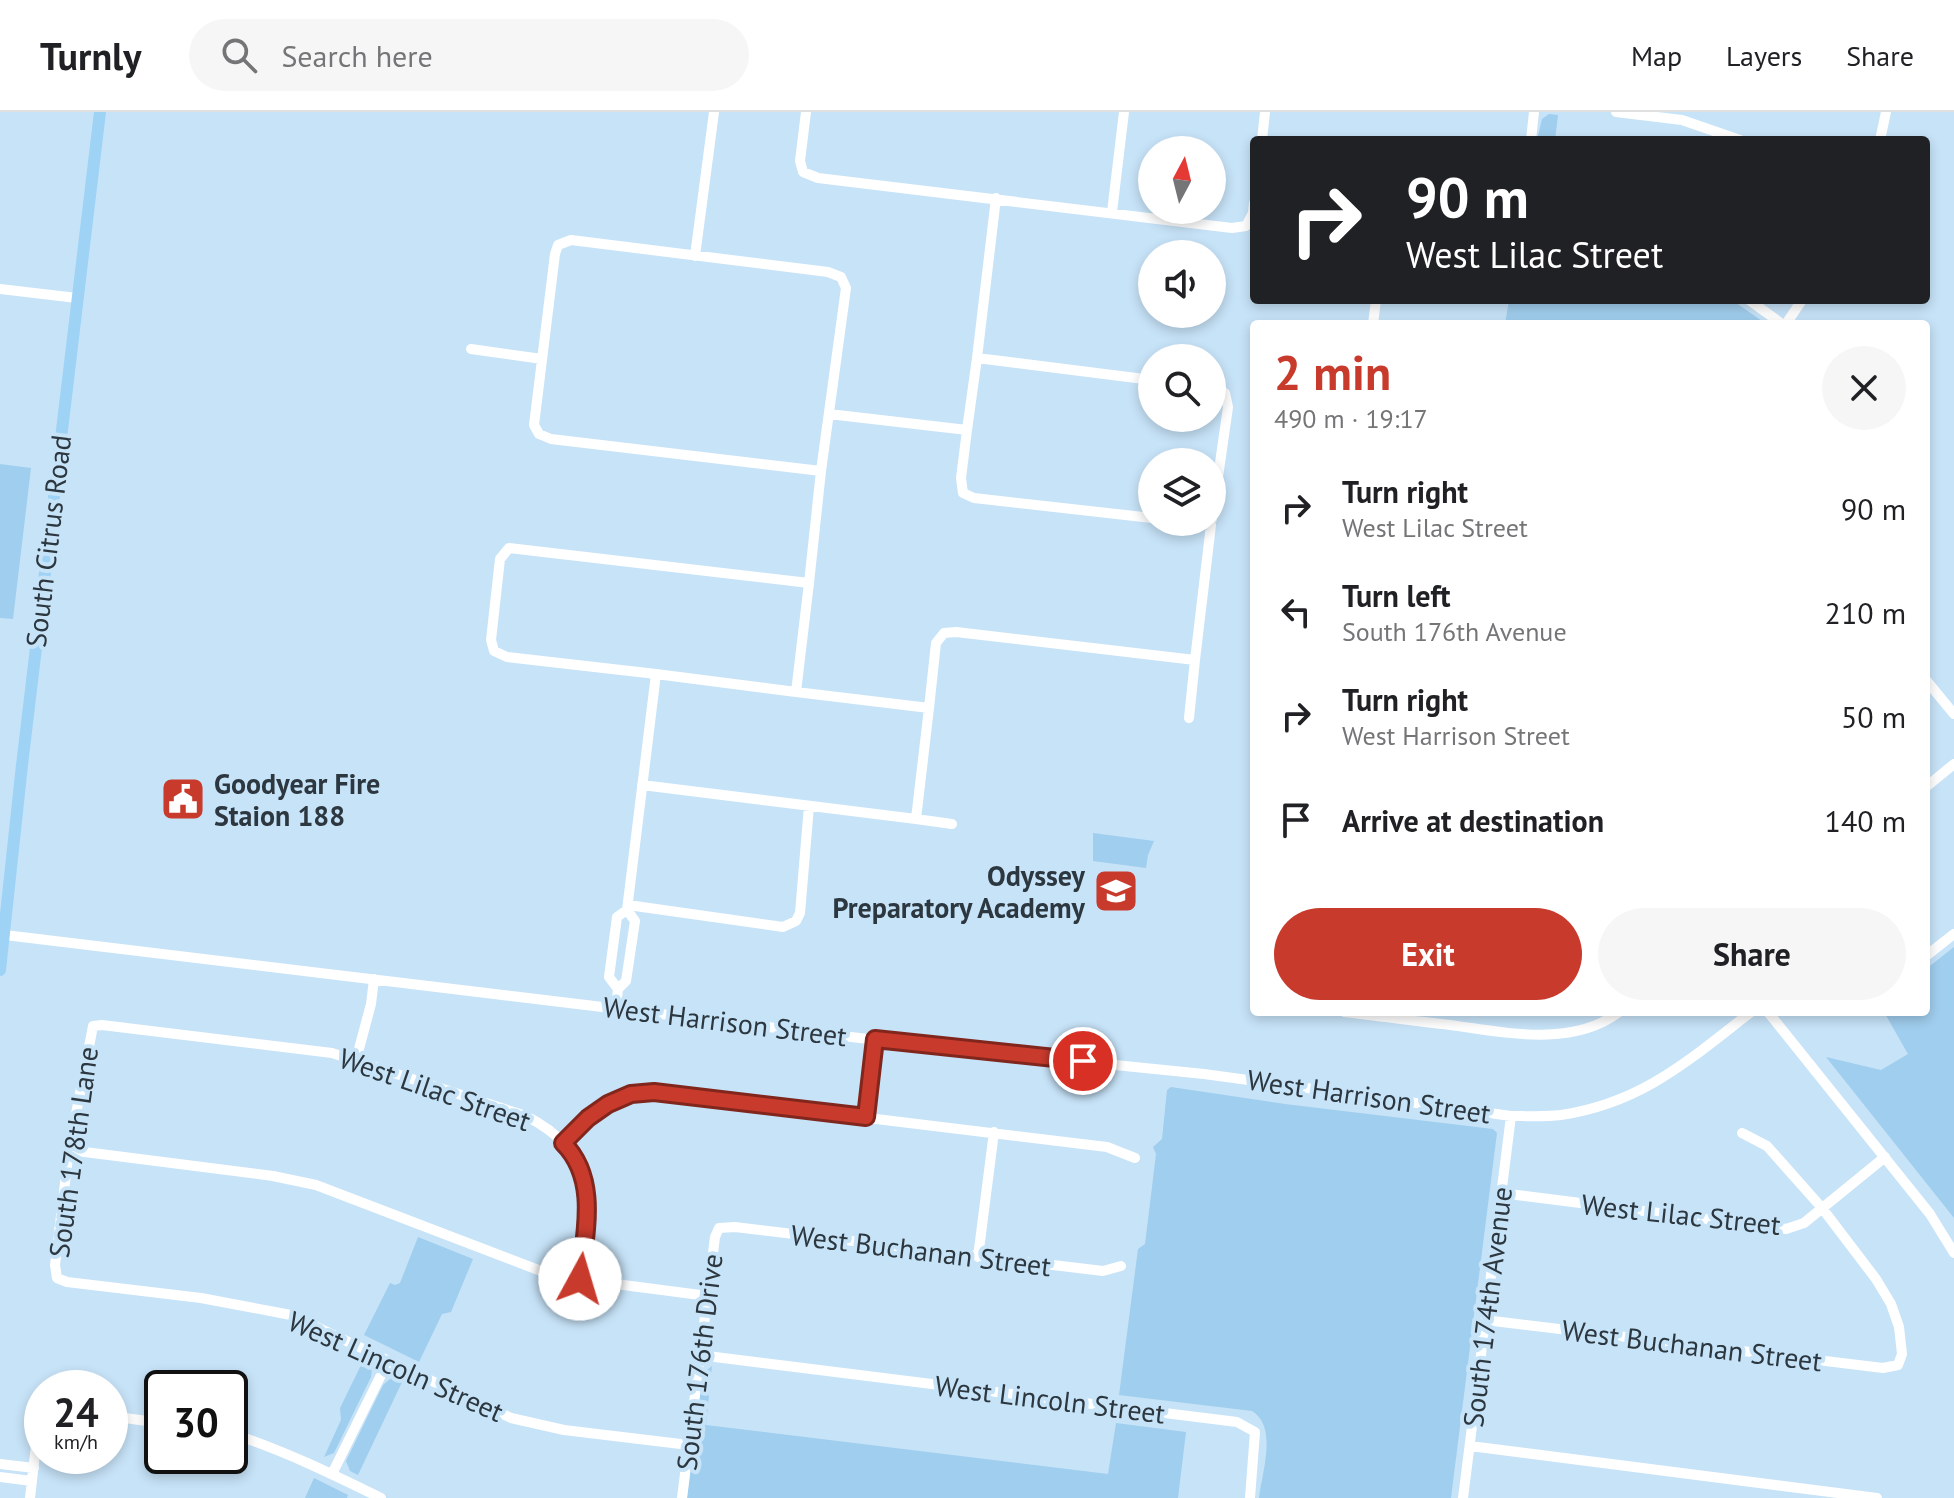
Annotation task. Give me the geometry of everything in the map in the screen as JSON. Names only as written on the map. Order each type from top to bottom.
[{"type":"main road","name":"South Citrus Road","points":[[0,970],[100,112]]},
{"type":"street","points":[[695,256],[714,112]]},
{"type":"street","points":[[806,112],[800,161],[803,172],[818,178],[1232,228],[1246,226],[1250,219]]},
{"type":"street","points":[[1112,212],[1124,112]]},
{"type":"street","points":[[1262,136],[1265,112]]},
{"type":"street","points":[[1531,136],[1534,112]]},
{"type":"street","points":[[1616,112],[1682,116],[1730,136]]},
{"type":"street","points":[[1881,136],[1886,112]]},
{"type":"street","points":[[996,198],[961,478],[963,493],[974,498],[1138,516]]},
{"type":"street","points":[[796,692],[846,288],[841,277],[828,272],[571,240],[558,245],[534,425],[539,434],[551,439],[821,471]]},
{"type":"street","points":[[0,289],[77,298]]},
{"type":"street","points":[[1755,304],[1778,320]]},
{"type":"street","points":[[471,349],[542,359]]},
{"type":"street","points":[[977,358],[1138,378]]},
{"type":"street","points":[[1226,398],[1226,421]]},
{"type":"street","points":[[829,414],[967,430]]},
{"type":"street","points":[[1189,718],[1210,536]]},
{"type":"street","points":[[809,583],[509,548],[500,559],[491,640],[494,651],[507,657],[929,708]]},
{"type":"street","points":[[916,819],[936,643],[944,633],[1195,660]]},
{"type":"street","points":[[616,1008],[618,989],[626,981],[635,921],[628,907],[656,674]]},
{"type":"street","points":[[1930,685],[1954,714]]},
{"type":"street","points":[[1930,784],[1954,764]]},
{"type":"street","points":[[642,785],[952,824]]},
{"type":"street","points":[[618,989],[609,977],[617,917],[628,907],[783,927],[796,921],[800,913],[809,806]]},
{"type":"street","points":[[1930,953],[1954,934]]},
{"type":"street","name":"West Harrison Street","points":[[5,935],[875,1039],[1204,1074],[1511,1116],[1559,1116],[1603,1107],[1633,1096],[1693,1057],[1746,1016]]},
{"type":"street","points":[[356,1060],[371,1004],[374,979]]},
{"type":"street","points":[[1378,1016],[1537,1035],[1584,1027],[1613,1016]]},
{"type":"street","points":[[1771,1016],[1930,1214],[1954,1253]]},
{"type":"street","name":"West Lilac Street","points":[[93,1026],[316,1051],[356,1060],[526,1116],[543,1125],[563,1143],[588,1118],[608,1104],[631,1094],[654,1092],[1107,1147],[1135,1158]]},
{"type":"street","name":"South 178th Lane","points":[[57,1278],[55,1265],[69,1150],[93,1026]]},
{"type":"street","points":[[866,1117],[875,1039]]},
{"type":"street","name":"South 174th Avenue","points":[[1463,1498],[1511,1116]]},
{"type":"street","points":[[978,1257],[994,1132]]},
{"type":"street","points":[[1742,1133],[1767,1146],[1822,1208]]},
{"type":"street","points":[[563,1143],[582,1169],[588,1201],[580,1279]]},
{"type":"street","points":[[69,1150],[273,1176],[316,1185],[554,1276],[708,1296]]},
{"type":"street","name":"West Lilac Street","points":[[1501,1193],[1786,1229],[1804,1223],[1885,1157]]},
{"type":"street","name":"West Buchanan Street","points":[[1485,1320],[1883,1368],[1898,1365],[1902,1354],[1899,1327],[1891,1304],[1822,1208]]},
{"type":"street","name":"West Buchanan Street","points":[[719,1228],[735,1227],[1103,1271],[1121,1266]]},
{"type":"street","name":"South 176th Drive","points":[[682,1498],[715,1237],[719,1228]]},
{"type":"street","name":"West Lincoln Street","points":[[57,1278],[67,1282],[256,1306],[291,1315],[511,1418],[564,1430],[689,1445]]},
{"type":"street","name":"West Lincoln Street","points":[[699,1355],[1237,1422],[1255,1432],[1250,1498]]},
{"type":"street","points":[[332,1474],[388,1361]]},
{"type":"street","points":[[248,1439],[381,1498]]},
{"type":"street","points":[[1470,1446],[1877,1498]]},
{"type":"street","points":[[0,1464],[24,1467]]},
{"type":"street","points":[[30,1498],[33,1474]]},
{"type":"street","points":[[0,1477],[32,1481]]},
{"type":"shaded area","points":[[1549,114],[1558,115],[1555,136],[1538,136],[1542,119]]},
{"type":"shaded area","points":[[1508,304],[1738,304],[1761,320],[1506,320]]},
{"type":"shaded area","points":[[0,464],[31,468],[13,619],[0,618]]},
{"type":"shaded area","points":[[1093,833],[1154,841],[1146,868],[1093,861]]},
{"type":"shaded area","points":[[1954,947],[1954,1218],[1826,1057],[1881,1070],[1908,1054],[1886,1016],[1930,1016],[1930,966]]},
{"type":"shaded area","points":[[1171,1087],[1493,1129],[1497,1133],[1451,1498],[1259,1498],[1266,1439],[1260,1418],[1252,1411],[1119,1395],[1138,1249],[1145,1244],[1156,1154],[1153,1147],[1162,1139],[1167,1090]]},
{"type":"shaded area","points":[[418,1237],[473,1259],[451,1312],[442,1314],[419,1362],[364,1335],[390,1283],[400,1283]]},
{"type":"shaded area","points":[[363,1361],[368,1362],[372,1369],[371,1377],[334,1453],[324,1457],[341,1420],[340,1408]]},
{"type":"shaded area","points":[[712,1366],[706,1425],[1108,1474],[1116,1423],[1186,1432],[1178,1498],[687,1498],[702,1374]]},
{"type":"shaded area","points":[[397,1376],[403,1380],[358,1475],[350,1471],[346,1461],[383,1385]]},
{"type":"shaded area","points":[[314,1478],[348,1495],[347,1498],[305,1498]]},
{"type":"place","name":"Goodyear Fire Staion 188","points":[[183,799]]},
{"type":"place","name":"Odyssey Preparatory Academy","points":[[1116,891]]},
{"type":"route","points":[[580,1279],[588,1201],[582,1169],[563,1143],[588,1118],[608,1104],[631,1094],[669,1092],[866,1117],[875,1039],[1083,1061]]}]
